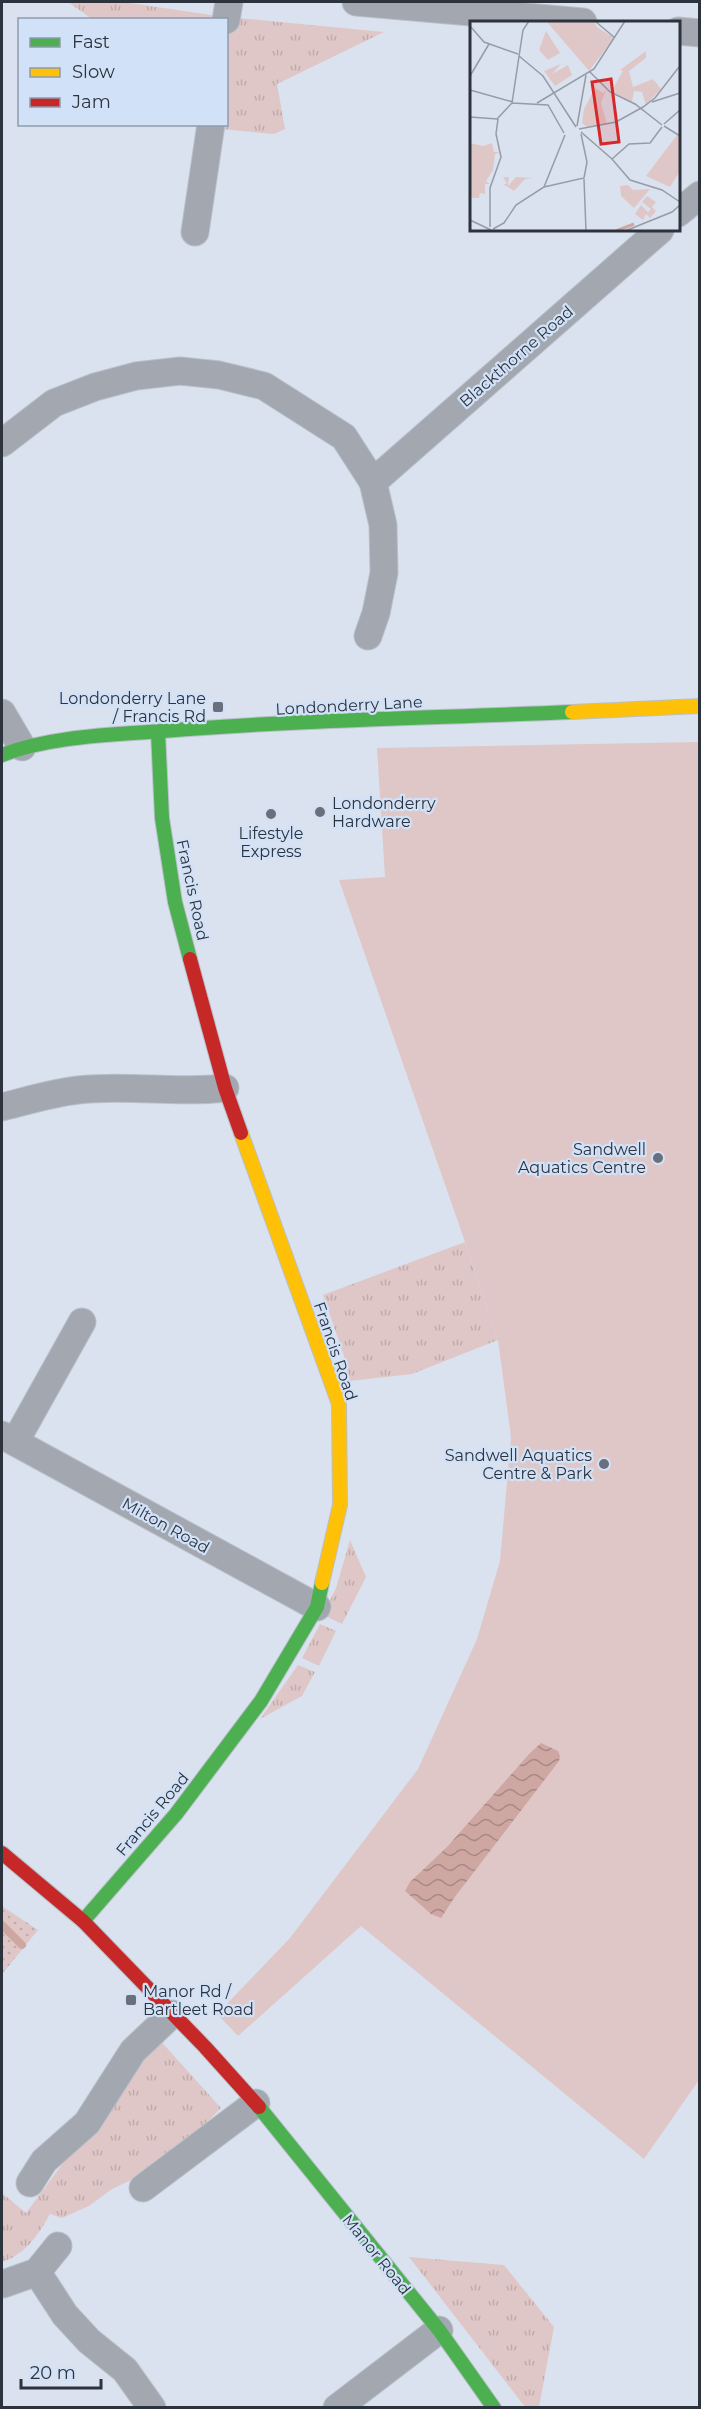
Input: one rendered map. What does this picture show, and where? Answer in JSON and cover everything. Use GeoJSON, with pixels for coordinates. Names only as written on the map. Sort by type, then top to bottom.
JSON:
{"type":"FeatureCollection","features":[{"type":"Feature","properties":{"kind":"street"},"geometry":{"type":"LineString","coordinates":[[226,18],[229,2]]}},
{"type":"Feature","properties":{"kind":"street"},"geometry":{"type":"LineString","coordinates":[[356,2],[572,21]]}},
{"type":"Feature","properties":{"kind":"street"},"geometry":{"type":"LineString","coordinates":[[680,31],[699,33]]}},
{"type":"Feature","properties":{"kind":"street"},"geometry":{"type":"LineString","coordinates":[[195,232],[211,126]]}},
{"type":"Feature","properties":{"kind":"street"},"geometry":{"type":"LineString","coordinates":[[680,211],[699,195]]}},
{"type":"Feature","properties":{"kind":"street","name":"Blackthorne Road"},"geometry":{"type":"LineString","coordinates":[[373,482],[659,231]]}},
{"type":"Feature","properties":{"kind":"street"},"geometry":{"type":"LineString","coordinates":[[2,443],[54,403],[95,387],[136,376],[180,371],[219,375],[264,386],[344,437],[373,482],[383,525],[384,573],[376,614],[368,636]]}},
{"type":"Feature","properties":{"kind":"street","name":"Londonderry Lane"},"geometry":{"type":"LineString","coordinates":[[12,751],[100,736],[199,728],[699,706]]}},
{"type":"Feature","properties":{"kind":"street"},"geometry":{"type":"LineString","coordinates":[[2,713],[12,751]]}},
{"type":"Feature","properties":{"kind":"street","name":"Francis Road"},"geometry":{"type":"LineString","coordinates":[[82,1921],[176,1814],[261,1701],[317,1607],[340,1505],[339,1404],[225,1088],[175,902],[162,818],[158,732]]}},
{"type":"Feature","properties":{"kind":"street"},"geometry":{"type":"LineString","coordinates":[[2,1107],[77,1090],[197,1091],[225,1088]]}},
{"type":"Feature","properties":{"kind":"street","name":"Milton Road"},"geometry":{"type":"LineString","coordinates":[[82,1322],[8,1439],[317,1607]]}},
{"type":"Feature","properties":{"kind":"street","name":"Manor Road"},"geometry":{"type":"LineString","coordinates":[[2,1853],[82,1921],[256,2103],[439,2330],[494,2408]]}},
{"type":"Feature","properties":{"kind":"street"},"geometry":{"type":"LineString","coordinates":[[30,2183],[44,2161],[87,2123],[134,2051],[172,2014]]}},
{"type":"Feature","properties":{"kind":"street"},"geometry":{"type":"LineString","coordinates":[[143,2188],[256,2103]]}},
{"type":"Feature","properties":{"kind":"street"},"geometry":{"type":"LineString","coordinates":[[3,2284],[37,2272],[58,2246]]}},
{"type":"Feature","properties":{"kind":"street"},"geometry":{"type":"LineString","coordinates":[[37,2272],[65,2315],[89,2341],[125,2370],[152,2408]]}},
{"type":"Feature","properties":{"kind":"street"},"geometry":{"type":"LineString","coordinates":[[337,2408],[439,2330]]}},
{"type":"Feature","properties":{"kind":"green space"},"geometry":{"type":"Polygon","coordinates":[[[68,2],[123,2],[218,16],[384,32],[277,84],[285,129],[274,134],[220,129],[221,126],[228,126],[228,18],[91,18],[68,2]]]}},
{"type":"Feature","properties":{"kind":"green space","name":"Sandwell Aquatics Centre & Park"},"geometry":{"type":"Polygon","coordinates":[[[699,742],[699,2080],[644,2159],[361,1926],[238,2036],[217,2014],[290,1938],[418,1769],[477,1639],[500,1561],[511,1437],[498,1340],[339,880],[385,877],[377,748],[699,742]]]}},
{"type":"Feature","properties":{"kind":"green space"},"geometry":{"type":"Polygon","coordinates":[[[465,1242],[498,1340],[412,1374],[350,1381],[323,1295],[465,1242]]]}},
{"type":"Feature","properties":{"kind":"green space"},"geometry":{"type":"Polygon","coordinates":[[[350,1540],[366,1577],[342,1624],[323,1615],[336,1588],[350,1540]]]}},
{"type":"Feature","properties":{"kind":"green space"},"geometry":{"type":"Polygon","coordinates":[[[320,1624],[336,1631],[319,1666],[302,1658],[320,1624]]]}},
{"type":"Feature","properties":{"kind":"green space"},"geometry":{"type":"Polygon","coordinates":[[[298,1665],[315,1672],[302,1696],[260,1719],[298,1665]]]}},
{"type":"Feature","properties":{"kind":"green space"},"geometry":{"type":"Polygon","coordinates":[[[2,1906],[38,1930],[2,1974],[2,1906]]]}},
{"type":"Feature","properties":{"kind":"green space"},"geometry":{"type":"Polygon","coordinates":[[[157,2037],[221,2108],[191,2138],[175,2146],[148,2172],[112,2189],[89,2206],[62,2218],[50,2214],[36,2236],[24,2249],[2,2262],[2,2193],[26,2213],[157,2037]]]}},
{"type":"Feature","properties":{"kind":"green space"},"geometry":{"type":"Polygon","coordinates":[[[409,2257],[504,2265],[554,2327],[539,2407],[525,2407],[409,2257]]]}},
{"type":"Feature","properties":{"kind":"water"},"geometry":{"type":"Polygon","coordinates":[[[541,1743],[558,1751],[559,1761],[441,1918],[431,1914],[405,1891],[410,1882],[447,1847],[541,1743]]]}},
{"type":"Feature","properties":{"kind":"waterway"},"geometry":{"type":"LineString","coordinates":[[2,1925],[22,1945]]}},
{"type":"Feature","properties":{"kind":"traffic: fast"},"geometry":{"type":"LineString","coordinates":[[2,755],[40,744],[81,737],[214,727],[572,712]]}},
{"type":"Feature","properties":{"kind":"traffic: fast"},"geometry":{"type":"LineString","coordinates":[[158,732],[162,818],[175,902],[190,959]]}},
{"type":"Feature","properties":{"kind":"traffic: fast"},"geometry":{"type":"LineString","coordinates":[[83,1921],[176,1814],[261,1701],[317,1607],[322,1583]]}},
{"type":"Feature","properties":{"kind":"traffic: fast"},"geometry":{"type":"LineString","coordinates":[[259,2107],[439,2330],[494,2408]]}},
{"type":"Feature","properties":{"kind":"traffic: slow"},"geometry":{"type":"LineString","coordinates":[[572,712],[700,706]]}},
{"type":"Feature","properties":{"kind":"traffic: slow"},"geometry":{"type":"LineString","coordinates":[[241,1133],[339,1404],[340,1505],[322,1583]]}},
{"type":"Feature","properties":{"kind":"traffic: jam"},"geometry":{"type":"LineString","coordinates":[[190,959],[225,1088],[241,1133]]}},
{"type":"Feature","properties":{"kind":"traffic: jam"},"geometry":{"type":"LineString","coordinates":[[2,1853],[83,1921],[205,2047],[259,2107]]}},
{"type":"Feature","properties":{"kind":"place","name":"Londonderry Lane / Francis Rd"},"geometry":{"type":"Point","coordinates":[218,707]}},
{"type":"Feature","properties":{"kind":"place","name":"Londonderry Hardware"},"geometry":{"type":"Point","coordinates":[320,812]}},
{"type":"Feature","properties":{"kind":"place","name":"Lifestyle Express"},"geometry":{"type":"Point","coordinates":[271,814]}},
{"type":"Feature","properties":{"kind":"place","name":"Sandwell Aquatics Centre"},"geometry":{"type":"Point","coordinates":[658,1158]}},
{"type":"Feature","properties":{"kind":"place","name":"Sandwell Aquatics Centre & Park"},"geometry":{"type":"Point","coordinates":[604,1464]}},
{"type":"Feature","properties":{"kind":"place","name":"Manor Rd / Bartleet Road"},"geometry":{"type":"Point","coordinates":[131,2000]}}]}
